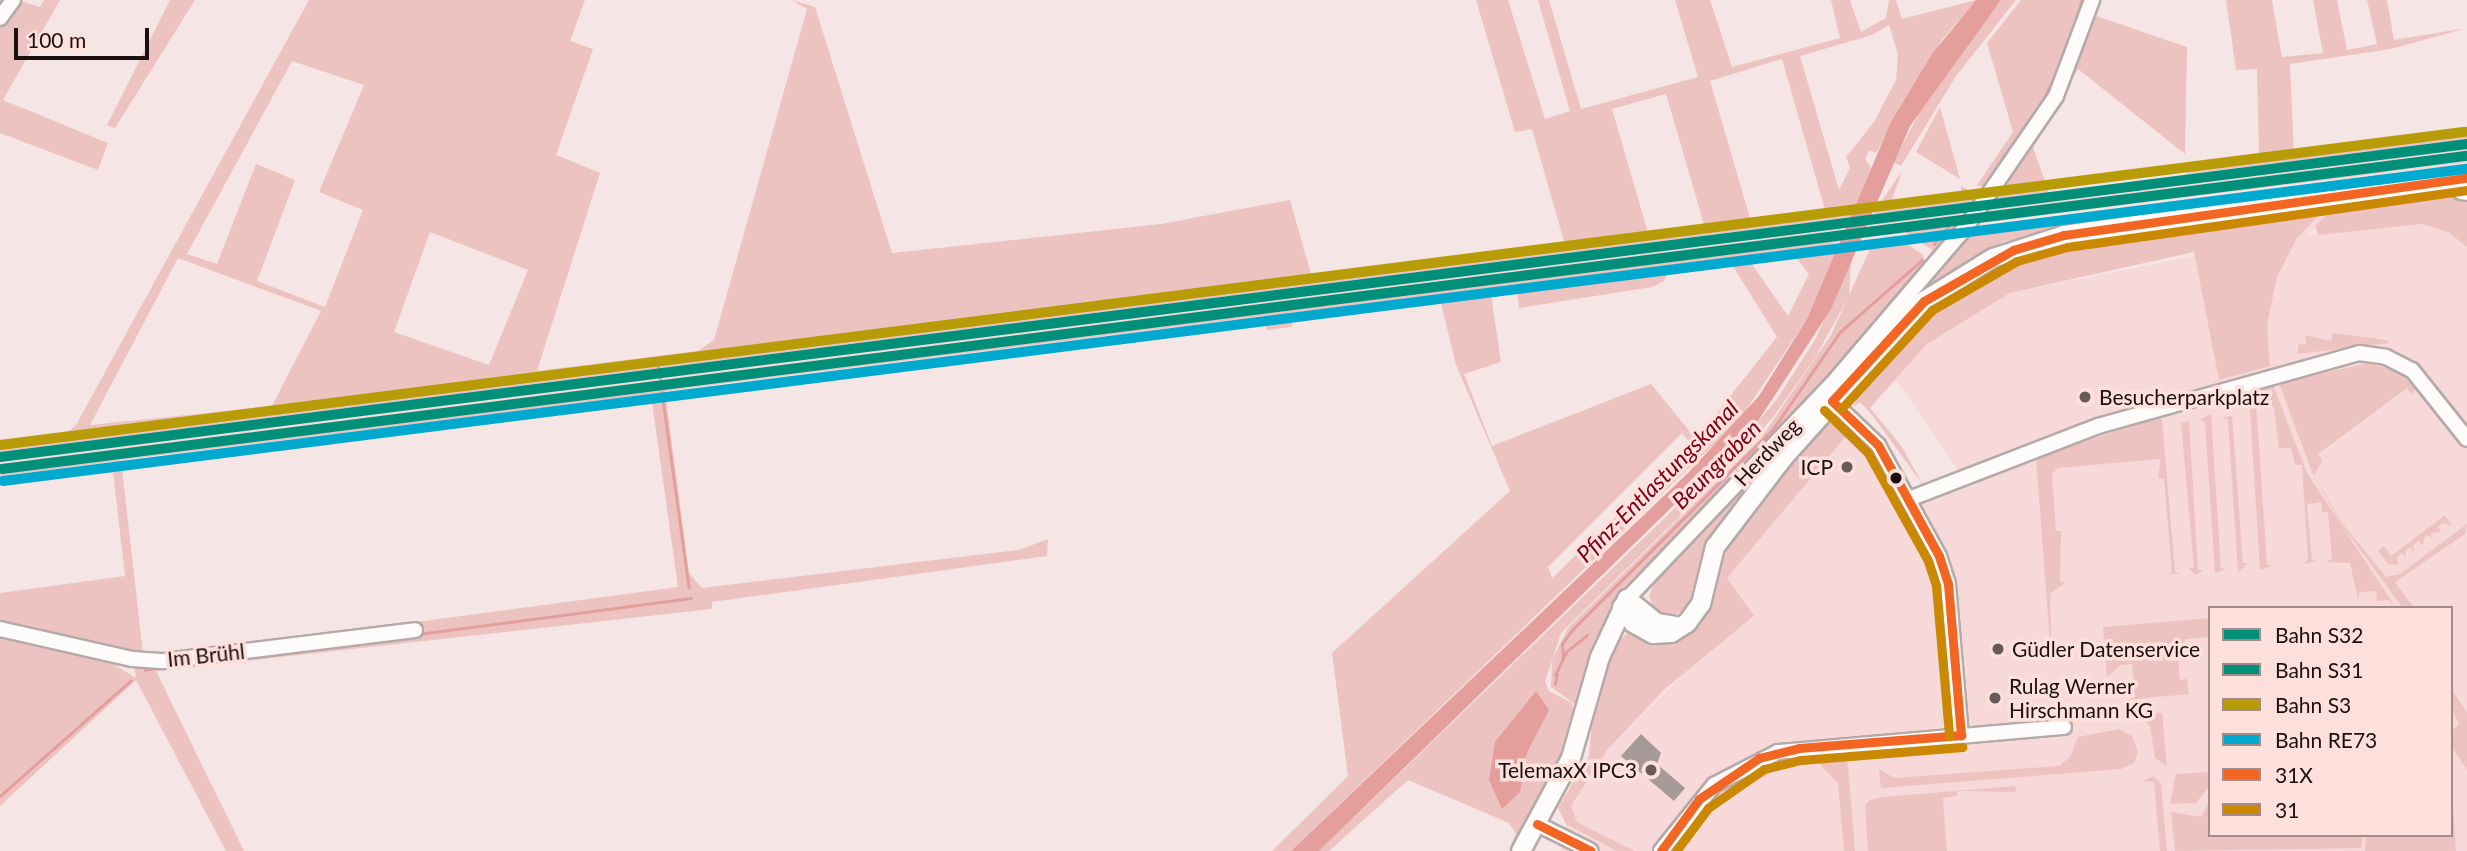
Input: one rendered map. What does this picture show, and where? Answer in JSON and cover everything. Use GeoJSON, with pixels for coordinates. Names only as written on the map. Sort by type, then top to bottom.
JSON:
{"type":"FeatureCollection","features":[{"type":"Feature","properties":{"kind":"main road"},"geometry":{"type":"LineString","coordinates":[[1606,640],[1642,629],[1662,635],[1681,626],[1701,604],[1710,556],[1725,531],[1832,401],[1924,301],[1965,273],[2013,250],[2098,230],[2392,192],[2465,186]]}},
{"type":"Feature","properties":{"kind":"main road"},"geometry":{"type":"LineString","coordinates":[[1625,603],[1657,623],[1681,626]]}},
{"type":"Feature","properties":{"kind":"main road"},"geometry":{"type":"LineString","coordinates":[[1625,603],[1642,629]]}},
{"type":"Feature","properties":{"kind":"main road","name":"Herdweg"},"geometry":{"type":"LineString","coordinates":[[1521,851],[1571,758],[1606,640],[1625,603]]}},
{"type":"Feature","properties":{"kind":"street"},"geometry":{"type":"LineString","coordinates":[[0,18],[13,0]]}},
{"type":"Feature","properties":{"kind":"street","name":"Herdweg"},"geometry":{"type":"LineString","coordinates":[[1625,603],[1830,386],[1966,227],[2056,96],[2092,0]]}},
{"type":"Feature","properties":{"kind":"street"},"geometry":{"type":"LineString","coordinates":[[1909,499],[2108,422],[2359,353],[2386,357],[2412,370],[2467,439]]}},
{"type":"Feature","properties":{"kind":"street"},"geometry":{"type":"LineString","coordinates":[[1832,401],[1878,445],[1909,499],[1948,584],[1961,735]]}},
{"type":"Feature","properties":{"kind":"street","name":"Im Brühl"},"geometry":{"type":"LineString","coordinates":[[0,629],[132,659],[164,661],[415,630]]}},
{"type":"Feature","properties":{"kind":"street"},"geometry":{"type":"LineString","coordinates":[[1661,851],[1699,799],[1759,758],[1799,748],[2064,727]]}},
{"type":"Feature","properties":{"kind":"street"},"geometry":{"type":"LineString","coordinates":[[1537,824],[1591,851]]}},
{"type":"Feature","properties":{"kind":"shaded area"},"geometry":{"type":"Polygon","coordinates":[[[18,0],[40,7],[44,0],[60,0],[3,100],[108,143],[98,170],[0,133],[0,26],[18,0]]]}},
{"type":"Feature","properties":{"kind":"shaded area"},"geometry":{"type":"Polygon","coordinates":[[[170,0],[195,0],[115,128],[107,125],[170,0]]]}},
{"type":"Feature","properties":{"kind":"shaded area"},"geometry":{"type":"Polygon","coordinates":[[[309,0],[585,0],[570,41],[593,49],[556,155],[600,173],[537,371],[698,351],[714,340],[807,9],[792,0],[815,7],[892,253],[1161,224],[1290,200],[1313,281],[1565,245],[1532,129],[1515,132],[1476,0],[1508,0],[1545,119],[1570,111],[1538,0],[1549,0],[1581,109],[1698,77],[1675,0],[1710,0],[1732,67],[1840,38],[1831,0],[1850,0],[1861,32],[1886,18],[1889,0],[1896,0],[1902,19],[1976,0],[1942,40],[1876,153],[1869,150],[1865,159],[1871,168],[1851,217],[0,452],[0,440],[69,431],[76,425],[309,0]],[[1889,25],[1872,35],[1800,56],[1839,190],[1850,168],[1846,157],[1874,122],[1896,80],[1898,54],[1889,25]],[[1782,59],[1710,81],[1752,225],[1827,217],[1782,59]],[[292,61],[187,254],[217,264],[256,164],[295,180],[257,281],[325,307],[363,210],[319,192],[364,85],[292,61]],[[1666,94],[1612,109],[1649,236],[1706,231],[1666,94]],[[430,232],[394,332],[489,365],[528,270],[430,232]],[[178,258],[90,425],[272,406],[321,311],[178,258]]]}},
{"type":"Feature","properties":{"kind":"shaded area"},"geometry":{"type":"Polygon","coordinates":[[[2001,0],[2016,0],[1956,76],[1901,166],[1893,162],[1930,93],[2001,0]]]}},
{"type":"Feature","properties":{"kind":"shaded area"},"geometry":{"type":"Polygon","coordinates":[[[2021,0],[2087,0],[2069,62],[1989,189],[1977,185],[2013,132],[1987,43],[2021,0]]]}},
{"type":"Feature","properties":{"kind":"shaded area"},"geometry":{"type":"Polygon","coordinates":[[[2226,0],[2272,0],[2282,57],[2323,53],[2313,0],[2337,0],[2347,50],[2377,44],[2367,0],[2387,0],[2394,40],[2467,28],[2391,49],[2290,64],[2294,154],[2462,131],[2467,132],[2467,140],[2187,174],[2186,168],[2259,157],[2257,69],[2236,70],[2226,0]]]}},
{"type":"Feature","properties":{"kind":"shaded area"},"geometry":{"type":"Polygon","coordinates":[[[2096,16],[2187,47],[2185,154],[2078,69],[2033,147],[2049,193],[1991,201],[2061,97],[2096,16]]]}},
{"type":"Feature","properties":{"kind":"shaded area"},"geometry":{"type":"Polygon","coordinates":[[[1940,107],[1960,179],[1916,152],[1940,107]]]}},
{"type":"Feature","properties":{"kind":"shaded area"},"geometry":{"type":"Polygon","coordinates":[[[2467,140],[2467,155],[1983,215],[1991,201],[2467,140]]]}},
{"type":"Feature","properties":{"kind":"shaded area"},"geometry":{"type":"Polygon","coordinates":[[[2467,155],[2382,173],[1977,223],[1983,215],[2467,155]]]}},
{"type":"Feature","properties":{"kind":"shaded area"},"geometry":{"type":"Polygon","coordinates":[[[2467,158],[2467,165],[2382,173],[2404,167],[2467,158]]]}},
{"type":"Feature","properties":{"kind":"shaded area"},"geometry":{"type":"Polygon","coordinates":[[[1902,171],[1889,208],[1961,200],[1961,186],[1984,198],[1980,203],[1873,214],[1902,171]]]}},
{"type":"Feature","properties":{"kind":"shaded area"},"geometry":{"type":"Polygon","coordinates":[[[2354,178],[2372,178],[2340,195],[2004,241],[1923,297],[1918,292],[1970,230],[2354,178]]]}},
{"type":"Feature","properties":{"kind":"shaded area"},"geometry":{"type":"Polygon","coordinates":[[[2438,194],[2467,196],[2467,247],[2448,232],[2422,224],[2318,235],[2315,226],[2338,205],[2438,194]]]}},
{"type":"Feature","properties":{"kind":"shaded area"},"geometry":{"type":"Polygon","coordinates":[[[1980,203],[1969,216],[1870,229],[1874,216],[1980,203]]]}},
{"type":"Feature","properties":{"kind":"shaded area"},"geometry":{"type":"Polygon","coordinates":[[[2338,205],[2307,236],[2422,224],[2448,232],[2467,247],[2467,851],[1560,851],[1571,806],[1608,749],[1692,665],[1754,617],[1726,578],[1847,435],[1871,455],[1894,496],[1958,470],[1896,380],[1927,344],[2010,293],[2299,235],[2328,206],[2338,205]]]}},
{"type":"Feature","properties":{"kind":"shaded area"},"geometry":{"type":"Polygon","coordinates":[[[2328,206],[2297,238],[2277,277],[2267,325],[2270,366],[2219,380],[2194,252],[2010,293],[1927,344],[1870,408],[1902,447],[1923,485],[1872,415],[1860,402],[1854,407],[1861,382],[1922,310],[1977,271],[2055,243],[2328,206]]]}},
{"type":"Feature","properties":{"kind":"shaded area"},"geometry":{"type":"Polygon","coordinates":[[[1969,216],[1937,253],[1903,231],[1864,237],[1873,229],[1969,216]]]}},
{"type":"Feature","properties":{"kind":"shaded area"},"geometry":{"type":"Polygon","coordinates":[[[1845,219],[1836,234],[1708,252],[0,467],[0,452],[72,442],[1845,219]]]}},
{"type":"Feature","properties":{"kind":"shaded area"},"geometry":{"type":"Polygon","coordinates":[[[1844,234],[1841,241],[1826,245],[1838,248],[1807,319],[1740,419],[1291,851],[1272,851],[1348,776],[1332,653],[1510,491],[1456,365],[1439,295],[1291,313],[1292,327],[1267,330],[1264,316],[665,391],[689,573],[702,588],[1019,550],[1048,539],[1047,556],[712,602],[712,609],[156,671],[244,851],[226,851],[136,680],[0,806],[0,634],[105,659],[136,678],[133,657],[0,627],[0,593],[125,576],[112,462],[0,476],[0,467],[1844,234]],[[1791,251],[1747,257],[1788,316],[1809,274],[1791,251]],[[1729,260],[1672,265],[1664,281],[1652,287],[1519,308],[1516,284],[1490,288],[1501,362],[1464,374],[1492,446],[1651,384],[1696,439],[1777,337],[1729,260]],[[651,395],[121,460],[143,653],[414,632],[416,622],[678,587],[651,395]],[[1682,433],[1548,567],[1552,578],[1691,444],[1682,433]]]}},
{"type":"Feature","properties":{"kind":"shaded area"},"geometry":{"type":"Polygon","coordinates":[[[1897,237],[1923,255],[1926,268],[1750,463],[1633,582],[1617,604],[1579,707],[1551,687],[1552,660],[1568,628],[1761,438],[1831,335],[1870,249],[1897,237]]]}},
{"type":"Feature","properties":{"kind":"shaded area"},"geometry":{"type":"Polygon","coordinates":[[[1851,260],[1849,296],[1815,358],[1774,416],[1720,477],[1561,633],[1545,682],[1549,691],[1572,703],[1577,720],[1516,851],[1509,851],[1516,834],[1509,823],[1408,780],[1329,851],[1319,851],[1728,457],[1777,399],[1815,340],[1851,260]]]}},
{"type":"Feature","properties":{"kind":"shaded area"},"geometry":{"type":"Polygon","coordinates":[[[2333,333],[2386,340],[2389,343],[2297,354],[2299,344],[2306,345],[2305,335],[2331,341],[2333,333]]]}},
{"type":"Feature","properties":{"kind":"shaded area"},"geometry":{"type":"Polygon","coordinates":[[[2368,363],[2398,372],[2417,388],[2411,394],[2407,388],[2318,454],[2322,461],[2314,475],[2341,522],[2386,577],[2400,574],[2467,524],[2465,534],[2395,582],[2413,606],[2402,606],[2339,521],[2312,472],[2279,383],[2368,363]]]}},
{"type":"Feature","properties":{"kind":"shaded area"},"geometry":{"type":"Polygon","coordinates":[[[2273,385],[2307,473],[2395,606],[2389,600],[2377,601],[2376,591],[2360,592],[2358,599],[2350,563],[2326,562],[2332,559],[2328,512],[2322,512],[2321,502],[2307,504],[2312,560],[2317,561],[2304,564],[2308,560],[2302,465],[2295,465],[2291,448],[2279,448],[2274,408],[2264,397],[2254,393],[2179,411],[2273,385]]]}},
{"type":"Feature","properties":{"kind":"shaded area"},"geometry":{"type":"Polygon","coordinates":[[[2256,402],[2267,564],[2272,566],[2260,570],[2250,408],[2244,407],[2256,402]]]}},
{"type":"Feature","properties":{"kind":"shaded area"},"geometry":{"type":"Polygon","coordinates":[[[2211,414],[2221,568],[2226,569],[2215,573],[2205,422],[2199,420],[2211,414]]]}},
{"type":"Feature","properties":{"kind":"shaded area"},"geometry":{"type":"Polygon","coordinates":[[[2232,416],[2243,563],[2248,563],[2238,572],[2228,420],[2222,417],[2232,416]]]}},
{"type":"Feature","properties":{"kind":"shaded area"},"geometry":{"type":"Polygon","coordinates":[[[2155,418],[2162,419],[2175,572],[2181,574],[2166,574],[2172,572],[2164,479],[2158,478],[2161,459],[2057,468],[2052,475],[2056,531],[2061,531],[2060,582],[2066,582],[2050,594],[2052,668],[2036,458],[2155,418]]]}},
{"type":"Feature","properties":{"kind":"shaded area"},"geometry":{"type":"Polygon","coordinates":[[[2189,421],[2198,570],[2203,570],[2196,575],[2188,568],[2194,567],[2181,423],[2189,421]]]}},
{"type":"Feature","properties":{"kind":"shaded area"},"geometry":{"type":"Polygon","coordinates":[[[1829,423],[1838,424],[1836,428],[1847,435],[1727,578],[1754,616],[1666,688],[1608,749],[1571,806],[1577,822],[1635,851],[1617,851],[1566,824],[1558,808],[1589,756],[1594,698],[1614,646],[1627,633],[1679,637],[1699,625],[1732,530],[1829,423]]]}},
{"type":"Feature","properties":{"kind":"shaded area"},"geometry":{"type":"Polygon","coordinates":[[[1777,451],[1781,455],[1707,549],[1689,605],[1674,616],[1656,612],[1649,597],[1654,582],[1777,451]]]}},
{"type":"Feature","properties":{"kind":"shaded area"},"geometry":{"type":"Polygon","coordinates":[[[2445,515],[2451,525],[2442,523],[2438,527],[2441,532],[2430,533],[2433,538],[2426,535],[2422,546],[2419,541],[2413,545],[2414,552],[2410,547],[2405,551],[2406,558],[2402,553],[2397,557],[2398,565],[2388,564],[2378,551],[2384,546],[2391,556],[2445,515]]]}},
{"type":"Feature","properties":{"kind":"shaded area"},"geometry":{"type":"Polygon","coordinates":[[[2208,618],[2208,637],[2185,639],[2185,646],[2177,646],[2180,680],[2187,679],[2189,694],[2125,700],[2135,697],[2132,664],[2121,665],[2107,677],[2103,627],[2208,618]]]}},
{"type":"Feature","properties":{"kind":"shaded area"},"geometry":{"type":"Polygon","coordinates":[[[2453,691],[2467,713],[2467,770],[2453,749],[2453,730],[2459,724],[2453,712],[2453,691]]]}},
{"type":"Feature","properties":{"kind":"shaded area"},"geometry":{"type":"Polygon","coordinates":[[[2162,713],[2167,766],[2155,758],[2150,726],[2136,715],[2162,713]]]}},
{"type":"Feature","properties":{"kind":"shaded area"},"geometry":{"type":"Polygon","coordinates":[[[2119,729],[2132,736],[2138,752],[2134,763],[2121,769],[1881,788],[1879,769],[1894,778],[2059,766],[2070,757],[2078,737],[2119,729]]]}},
{"type":"Feature","properties":{"kind":"shaded area"},"geometry":{"type":"Polygon","coordinates":[[[1810,754],[1818,761],[1844,758],[1848,764],[1855,851],[1844,851],[1838,783],[1810,754]]]}},
{"type":"Feature","properties":{"kind":"shaded area"},"geometry":{"type":"Polygon","coordinates":[[[1781,761],[1783,766],[1719,801],[1676,851],[1670,851],[1715,798],[1781,761]]]}},
{"type":"Feature","properties":{"kind":"shaded area"},"geometry":{"type":"Polygon","coordinates":[[[2208,772],[2208,788],[2196,803],[2170,804],[2176,774],[2208,772]]]}},
{"type":"Feature","properties":{"kind":"shaded area"},"geometry":{"type":"Polygon","coordinates":[[[2154,776],[2161,784],[2167,851],[2160,851],[2154,782],[2142,781],[2154,776]]]}},
{"type":"Feature","properties":{"kind":"shaded area"},"geometry":{"type":"Polygon","coordinates":[[[2015,786],[2016,792],[1957,791],[1957,796],[1943,798],[1947,851],[1868,851],[1865,805],[1870,800],[1883,797],[2015,786]]]}},
{"type":"Feature","properties":{"kind":"shaded area"},"geometry":{"type":"Polygon","coordinates":[[[2208,804],[2208,837],[2363,837],[2361,848],[2175,851],[2171,812],[2201,817],[2208,804]]]}},
{"type":"Feature","properties":{"kind":"shaded area"},"geometry":{"type":"Polygon","coordinates":[[[2453,805],[2456,851],[2365,851],[2366,837],[2453,837],[2453,805]]]}},
{"type":"Feature","properties":{"kind":"water"},"geometry":{"type":"Polygon","coordinates":[[[1976,0],[2001,0],[1910,126],[1831,309],[1754,427],[1319,851],[1291,851],[1688,473],[1759,396],[1807,319],[1891,122],[1932,54],[1976,0]]]}},
{"type":"Feature","properties":{"kind":"water"},"geometry":{"type":"Polygon","coordinates":[[[1536,691],[1549,710],[1527,753],[1520,792],[1502,809],[1489,780],[1495,742],[1536,691]]]}},
{"type":"Feature","properties":{"kind":"building","name":"TelemaxX IPC3"},"geometry":{"type":"Polygon","coordinates":[[[1641,734],[1661,753],[1657,764],[1685,788],[1674,801],[1621,756],[1641,734]]]}},
{"type":"Feature","properties":{"kind":"waterway","name":"Beungraben"},"geometry":{"type":"LineString","coordinates":[[2072,34],[2082,0]]}},
{"type":"Feature","properties":{"kind":"waterway","name":"Beungraben"},"geometry":{"type":"LineString","coordinates":[[2040,107],[2064,56]]}},
{"type":"Feature","properties":{"kind":"waterway","name":"Beungraben"},"geometry":{"type":"LineString","coordinates":[[1934,244],[1951,223]]}},
{"type":"Feature","properties":{"kind":"waterway","name":"Beungraben"},"geometry":{"type":"LineString","coordinates":[[1563,658],[1562,644],[1572,630],[1773,429],[1840,332],[1922,260]]}},
{"type":"Feature","properties":{"kind":"waterway"},"geometry":{"type":"LineString","coordinates":[[658,365],[662,387]]}},
{"type":"Feature","properties":{"kind":"waterway"},"geometry":{"type":"LineString","coordinates":[[662,392],[689,587]]}},
{"type":"Feature","properties":{"kind":"waterway"},"geometry":{"type":"LineString","coordinates":[[418,634],[691,598]]}},
{"type":"Feature","properties":{"kind":"waterway","name":"Beungraben"},"geometry":{"type":"LineString","coordinates":[[1555,675],[1566,652],[1587,635]]}},
{"type":"Feature","properties":{"kind":"waterway"},"geometry":{"type":"LineString","coordinates":[[145,670],[161,667]]}},
{"type":"Feature","properties":{"kind":"waterway"},"geometry":{"type":"LineString","coordinates":[[1555,684],[1557,674]]}},
{"type":"Feature","properties":{"kind":"waterway"},"geometry":{"type":"LineString","coordinates":[[0,796],[130,681]]}},
{"type":"Feature","properties":{"kind":"rail line","name":"S3"},"geometry":{"type":"LineString","coordinates":[[0,445],[2465,132]]}},
{"type":"Feature","properties":{"kind":"rail line","name":"S32"},"geometry":{"type":"LineString","coordinates":[[0,457],[2467,144]]}},
{"type":"Feature","properties":{"kind":"rail line","name":"S31"},"geometry":{"type":"LineString","coordinates":[[2,469],[2467,156]]}},
{"type":"Feature","properties":{"kind":"rail line","name":"RE73"},"geometry":{"type":"LineString","coordinates":[[3,481],[2467,169]]}},
{"type":"Feature","properties":{"kind":"transit line","name":"31X"},"geometry":{"type":"LineString","coordinates":[[1832,401],[1924,301],[2013,250],[2064,235],[2467,178]]}},
{"type":"Feature","properties":{"kind":"transit line","name":"31"},"geometry":{"type":"LineString","coordinates":[[1841,409],[1932,310],[2017,261],[2067,247],[2467,190]]}},
{"type":"Feature","properties":{"kind":"transit line","name":"31X"},"geometry":{"type":"LineString","coordinates":[[1832,401],[1878,445],[1939,556],[1948,584],[1961,735]]}},
{"type":"Feature","properties":{"kind":"transit line","name":"31"},"geometry":{"type":"LineString","coordinates":[[1824,410],[1868,453],[1928,561],[1936,586],[1949,736]]}},
{"type":"Feature","properties":{"kind":"transit line","name":"31X"},"geometry":{"type":"LineString","coordinates":[[1661,851],[1699,799],[1759,758],[1799,748],[1961,735]]}},
{"type":"Feature","properties":{"kind":"transit line","name":"31"},"geometry":{"type":"LineString","coordinates":[[1676,851],[1708,808],[1764,769],[1801,760],[1962,747]]}},
{"type":"Feature","properties":{"kind":"transit line","name":"31X"},"geometry":{"type":"LineString","coordinates":[[1537,824],[1591,851]]}},
{"type":"Feature","properties":{"kind":"place","name":"Besucherparkplatz"},"geometry":{"type":"Point","coordinates":[2085,397]}},
{"type":"Feature","properties":{"kind":"place","name":"ICP"},"geometry":{"type":"Point","coordinates":[1847,467]}},
{"type":"Feature","properties":{"kind":"place","name":"Güdler Datenservice"},"geometry":{"type":"Point","coordinates":[1998,649]}},
{"type":"Feature","properties":{"kind":"place","name":"Rulag Werner Hirschmann KG"},"geometry":{"type":"Point","coordinates":[1995,698]}},
{"type":"Feature","properties":{"kind":"place","name":"TelemaxX IPC3"},"geometry":{"type":"Point","coordinates":[1651,770]}},
{"type":"Feature","properties":{"kind":"water label","name":"Pfinz-Entlastungskanal"},"geometry":{"type":"Point","coordinates":[1657,481]}}]}
